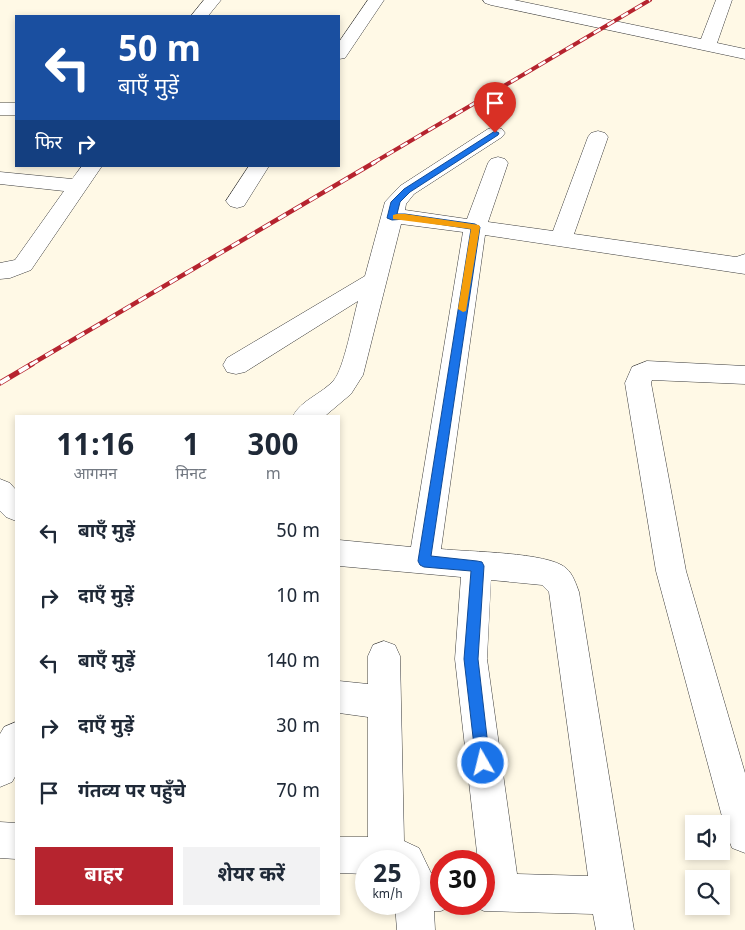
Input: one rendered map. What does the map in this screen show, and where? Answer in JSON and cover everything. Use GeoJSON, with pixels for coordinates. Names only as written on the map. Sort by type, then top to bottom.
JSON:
{"type":"FeatureCollection","features":[{"type":"Feature","properties":{"kind":"street"},"geometry":{"type":"LineString","coordinates":[[200,15],[213,0]]}},
{"type":"Feature","properties":{"kind":"street"},"geometry":{"type":"LineString","coordinates":[[340,53],[376,0]]}},
{"type":"Feature","properties":{"kind":"street"},"geometry":{"type":"LineString","coordinates":[[491,0],[745,54]]}},
{"type":"Feature","properties":{"kind":"street"},"geometry":{"type":"LineString","coordinates":[[707,46],[724,0]]}},
{"type":"Feature","properties":{"kind":"street"},"geometry":{"type":"LineString","coordinates":[[0,109],[15,109]]}},
{"type":"Feature","properties":{"kind":"street"},"geometry":{"type":"LineString","coordinates":[[307,415],[346,384],[350,375],[396,202],[407,190],[495,133]]}},
{"type":"Feature","properties":{"kind":"street"},"geometry":{"type":"LineString","coordinates":[[561,240],[598,137]]}},
{"type":"Feature","properties":{"kind":"street"},"geometry":{"type":"LineString","coordinates":[[424,561],[475,227],[498,162]]}},
{"type":"Feature","properties":{"kind":"street"},"geometry":{"type":"LineString","coordinates":[[0,271],[10,270],[23,265],[91,167]]}},
{"type":"Feature","properties":{"kind":"street"},"geometry":{"type":"LineString","coordinates":[[237,201],[258,167]]}},
{"type":"Feature","properties":{"kind":"street"},"geometry":{"type":"LineString","coordinates":[[0,178],[79,186]]}},
{"type":"Feature","properties":{"kind":"street"},"geometry":{"type":"LineString","coordinates":[[392,218],[405,216],[745,267],[745,261]]}},
{"type":"Feature","properties":{"kind":"street"},"geometry":{"type":"LineString","coordinates":[[236,365],[375,280]]}},
{"type":"Feature","properties":{"kind":"street"},"geometry":{"type":"LineString","coordinates":[[745,375],[647,370],[640,374],[638,383],[671,571],[745,835]]}},
{"type":"Feature","properties":{"kind":"street"},"geometry":{"type":"LineString","coordinates":[[0,492],[15,508]]}},
{"type":"Feature","properties":{"kind":"street"},"geometry":{"type":"LineString","coordinates":[[0,519],[15,510]]}},
{"type":"Feature","properties":{"kind":"street"},"geometry":{"type":"LineString","coordinates":[[340,554],[546,572],[554,575],[560,581],[564,592],[613,913],[495,893]]}},
{"type":"Feature","properties":{"kind":"street"},"geometry":{"type":"LineString","coordinates":[[477,566],[471,659],[488,850]]}},
{"type":"Feature","properties":{"kind":"street"},"geometry":{"type":"LineString","coordinates":[[384,656],[385,703],[407,850]]}},
{"type":"Feature","properties":{"kind":"street"},"geometry":{"type":"LineString","coordinates":[[340,697],[385,703]]}},
{"type":"Feature","properties":{"kind":"street"},"geometry":{"type":"LineString","coordinates":[[0,770],[15,741]]}},
{"type":"Feature","properties":{"kind":"street"},"geometry":{"type":"LineString","coordinates":[[0,840],[15,841]]}},
{"type":"Feature","properties":{"kind":"street"},"geometry":{"type":"LineString","coordinates":[[340,855],[355,859]]}},
{"type":"Feature","properties":{"kind":"street"},"geometry":{"type":"LineString","coordinates":[[415,915],[416,930]]}},
{"type":"Feature","properties":{"kind":"railway"},"geometry":{"type":"LineString","coordinates":[[373,163],[650,0]]}},
{"type":"Feature","properties":{"kind":"railway"},"geometry":{"type":"LineString","coordinates":[[30,365],[375,162]]}},
{"type":"Feature","properties":{"kind":"railway"},"geometry":{"type":"LineString","coordinates":[[0,383],[32,364]]}},
{"type":"Feature","properties":{"kind":"slow traffic"},"geometry":{"type":"LineString","coordinates":[[397,217],[405,216],[475,227],[463,309]]}},
{"type":"Feature","properties":{"kind":"route"},"geometry":{"type":"LineString","coordinates":[[483,763],[471,659],[477,566],[424,561],[475,227],[405,216],[392,218],[396,202],[407,190],[495,133]]}}]}
